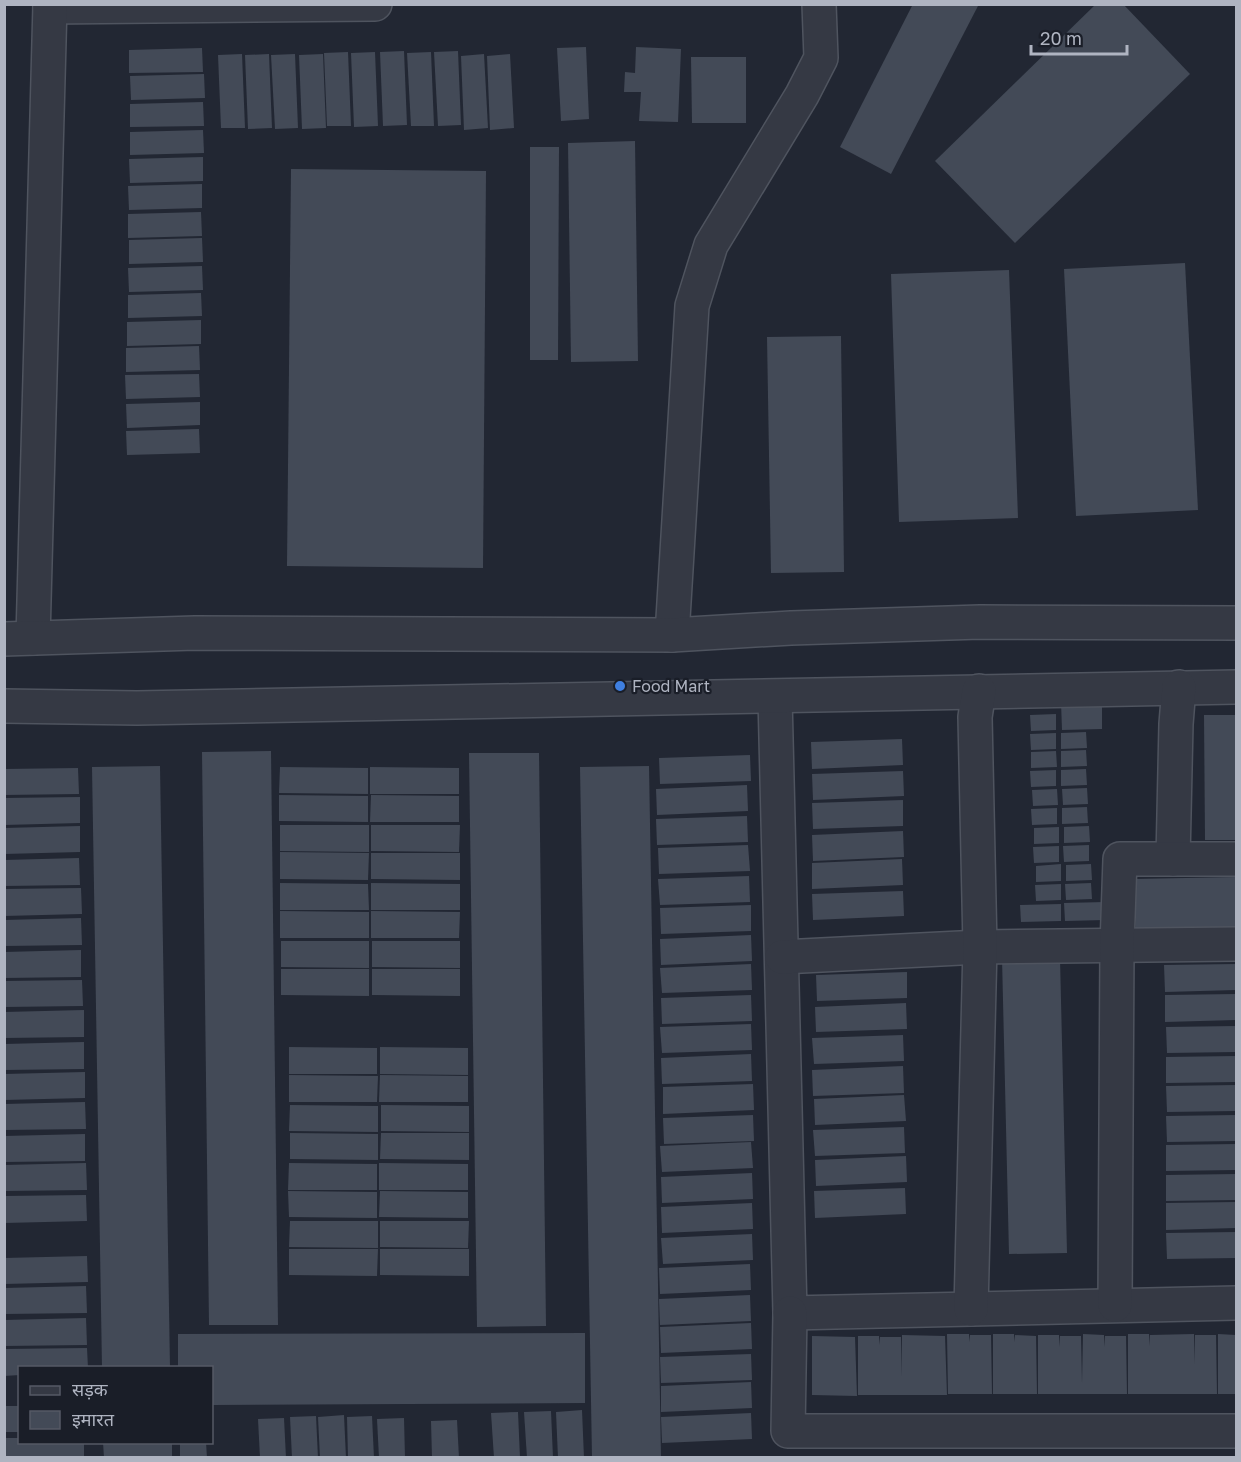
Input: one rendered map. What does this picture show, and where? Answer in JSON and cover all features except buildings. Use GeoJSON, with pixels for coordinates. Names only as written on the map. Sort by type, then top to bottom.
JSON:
{"type":"FeatureCollection","features":[{"type":"Feature","properties":{"kind":"street"},"geometry":{"type":"LineString","coordinates":[[375,4],[50,6],[19,638],[195,633],[672,635],[791,628],[980,622],[1236,623]]}},
{"type":"Feature","properties":{"kind":"street"},"geometry":{"type":"LineString","coordinates":[[672,635],[692,306],[711,245],[802,95],[821,58],[819,4]]}},
{"type":"Feature","properties":{"kind":"street"},"geometry":{"type":"LineString","coordinates":[[1173,859],[1179,687]]}},
{"type":"Feature","properties":{"kind":"street"},"geometry":{"type":"LineString","coordinates":[[4,706],[137,708],[1236,687]]}},
{"type":"Feature","properties":{"kind":"street"},"geometry":{"type":"LineString","coordinates":[[971,1309],[980,946],[975,717],[979,691]]}},
{"type":"Feature","properties":{"kind":"street"},"geometry":{"type":"LineString","coordinates":[[775,697],[790,1313],[788,1431],[1236,1431]]}},
{"type":"Feature","properties":{"kind":"street"},"geometry":{"type":"LineString","coordinates":[[1114,1305],[1117,946],[1120,859],[1236,859]]}},
{"type":"Feature","properties":{"kind":"street"},"geometry":{"type":"LineString","coordinates":[[782,957],[980,946],[1236,944]]}},
{"type":"Feature","properties":{"kind":"street"},"geometry":{"type":"LineString","coordinates":[[790,1313],[1236,1303]]}},
{"type":"Feature","properties":{"kind":"place","name":"Food Mart"},"geometry":{"type":"Point","coordinates":[620,686]}}]}
